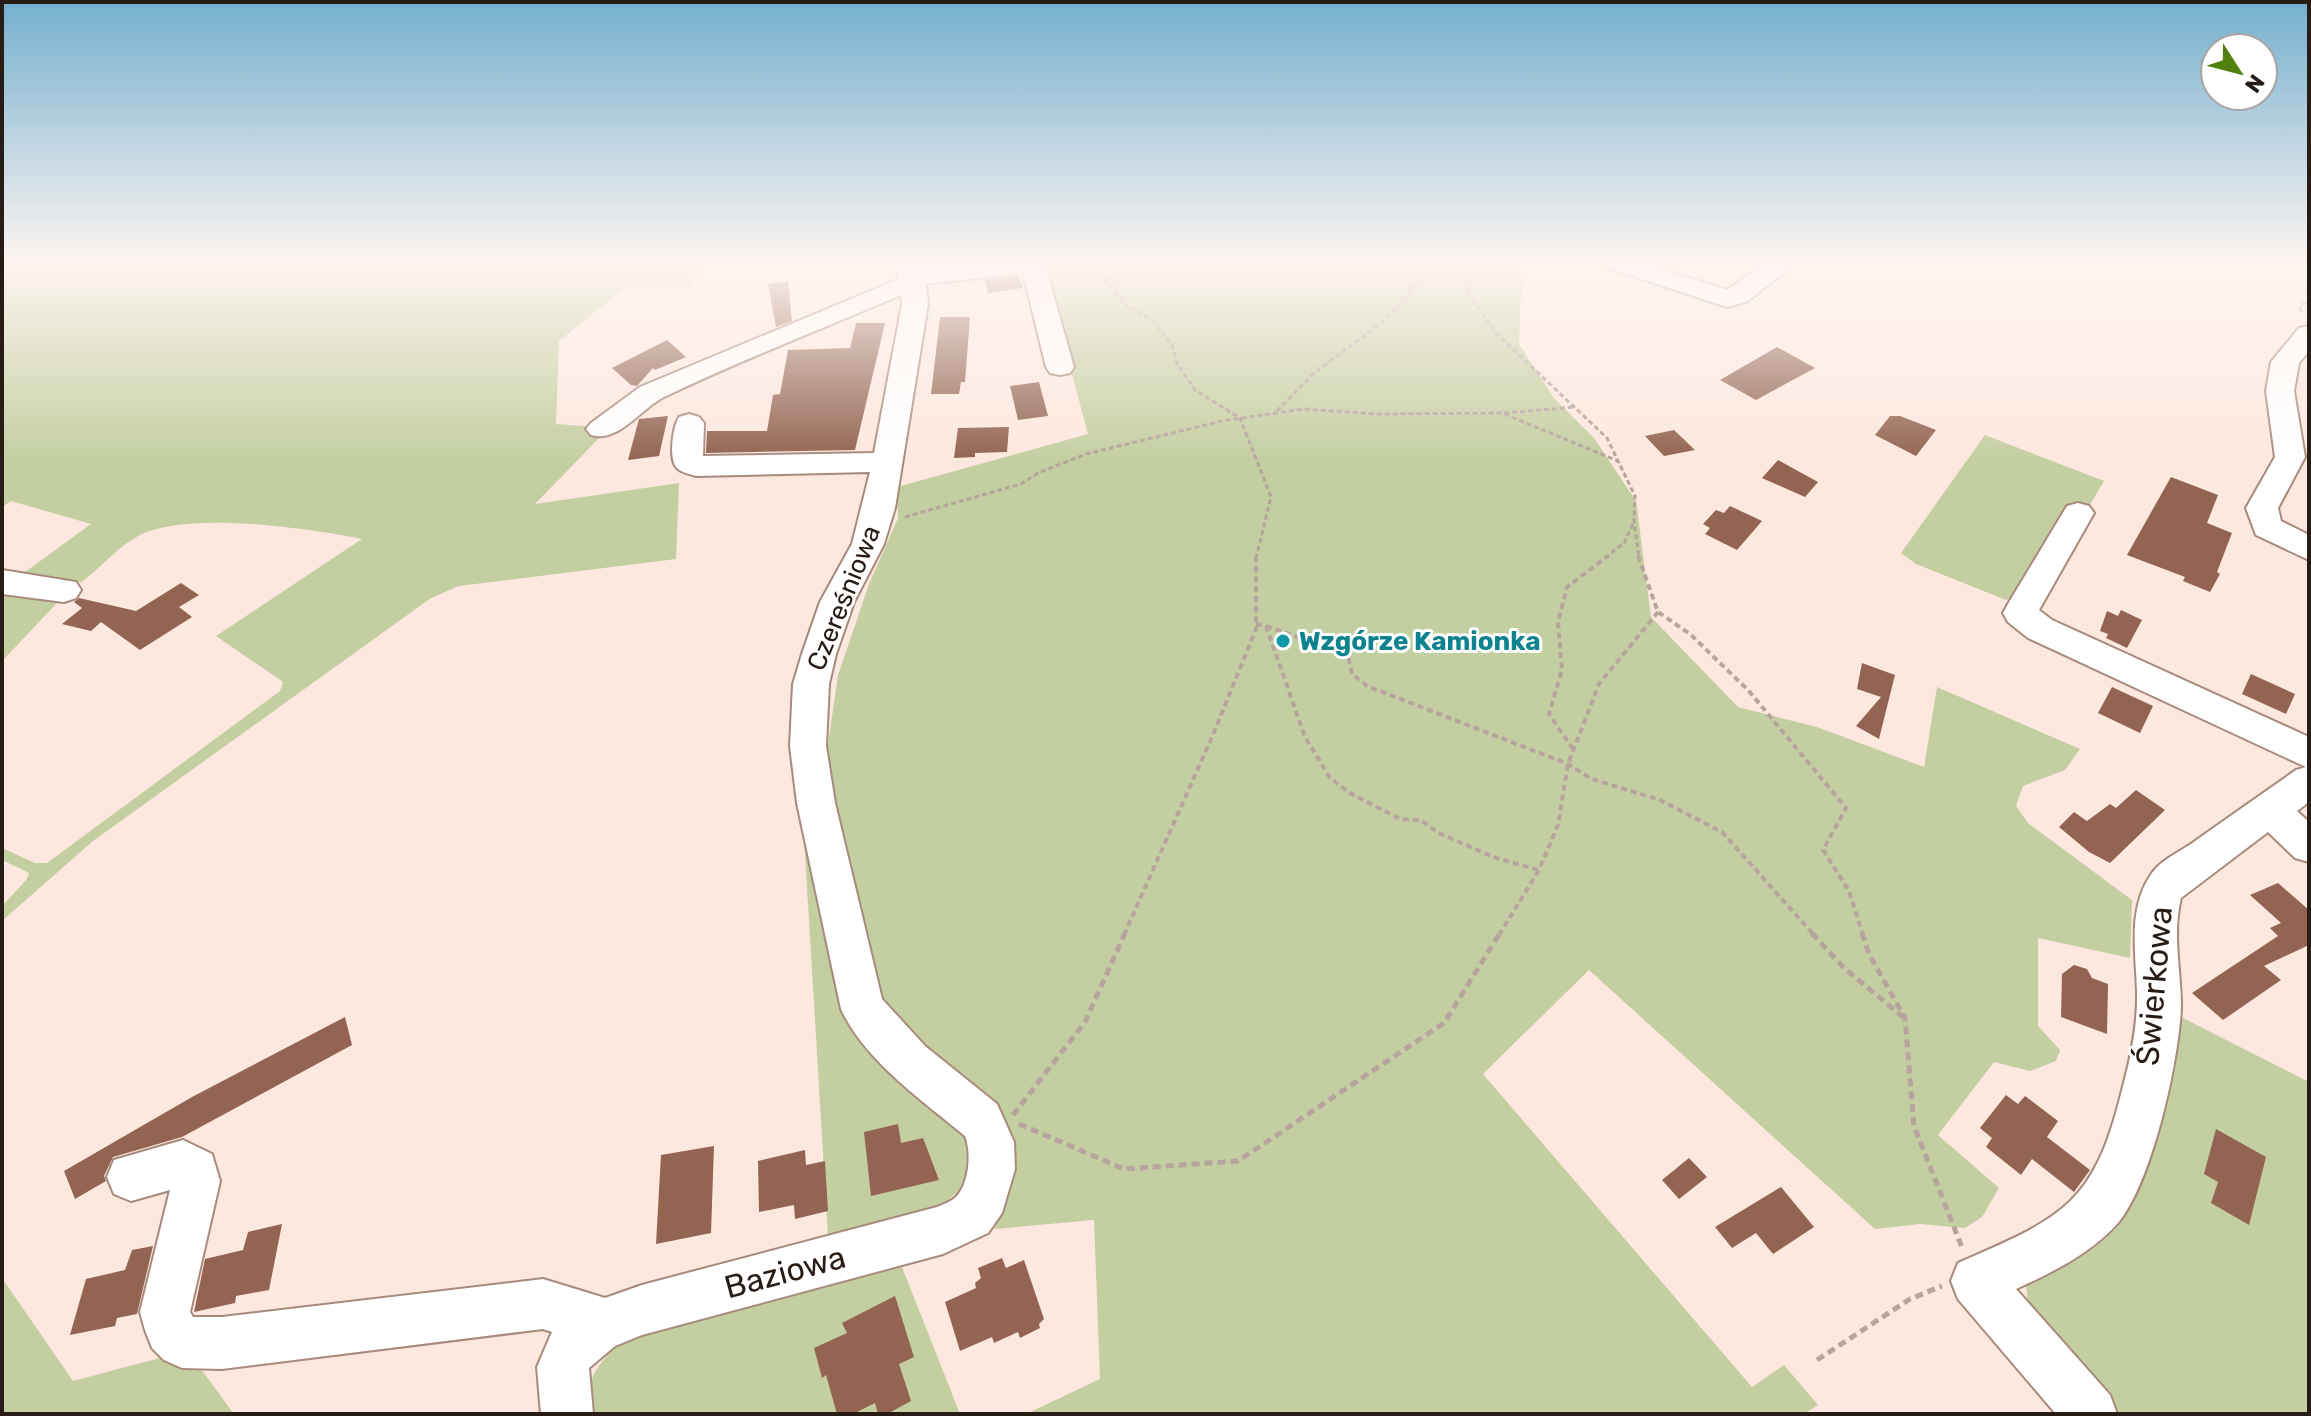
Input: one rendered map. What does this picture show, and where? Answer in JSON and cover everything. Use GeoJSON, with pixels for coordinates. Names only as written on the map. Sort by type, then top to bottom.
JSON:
{"type":"FeatureCollection","features":[{"type":"Feature","properties":{"kind":"street"},"geometry":{"type":"LineString","coordinates":[[601,429],[650,393],[801,328]]}},
{"type":"Feature","properties":{"kind":"street","name":"Czereśniowa"},"geometry":{"type":"LineString","coordinates":[[911,328],[876,521],[868,544],[837,602],[811,684],[808,714],[810,774],[863,1009],[909,1061],[995,1120]]}},
{"type":"Feature","properties":{"kind":"street"},"geometry":{"type":"LineString","coordinates":[[1050,328],[1060,367]]}},
{"type":"Feature","properties":{"kind":"street"},"geometry":{"type":"LineString","coordinates":[[2302,328],[2285,362],[2280,391],[2300,461],[2262,508],[2267,527],[2309,549]]}},
{"type":"Feature","properties":{"kind":"street"},"geometry":{"type":"LineString","coordinates":[[689,423],[688,462],[696,466],[887,462]]}},
{"type":"Feature","properties":{"kind":"street"},"geometry":{"type":"LineString","coordinates":[[2078,513],[2020,613],[2024,618],[2040,629],[2309,753]]}},
{"type":"Feature","properties":{"kind":"street"},"geometry":{"type":"LineString","coordinates":[[2,582],[64,590]]}},
{"type":"Feature","properties":{"kind":"street","name":"Świerkowa"},"geometry":{"type":"LineString","coordinates":[[1976,1281],[2067,1236],[2107,1198],[2124,1162],[2150,1064],[2159,1009],[2154,915],[2158,898],[2167,883],[2309,781]]}},
{"type":"Feature","properties":{"kind":"street"},"geometry":{"type":"LineString","coordinates":[[2269,809],[2309,846]]}},
{"type":"Feature","properties":{"kind":"street","name":"Baziowa"},"geometry":{"type":"LineString","coordinates":[[567,1414],[563,1364],[579,1339],[604,1323],[642,1310],[943,1230],[971,1216],[985,1196],[991,1169],[995,1120]]}},
{"type":"Feature","properties":{"kind":"street"},"geometry":{"type":"LineString","coordinates":[[131,1177],[183,1163],[195,1171],[196,1181],[165,1312],[170,1330],[182,1342],[222,1343],[543,1304],[604,1323]]}},
{"type":"Feature","properties":{"kind":"street"},"geometry":{"type":"LineString","coordinates":[[1976,1281],[2091,1414]]}},
{"type":"Feature","properties":{"kind":"path"},"geometry":{"type":"LineString","coordinates":[[1158,328],[1172,345],[1177,363],[1195,390],[1240,418],[1271,497],[1256,554],[1256,624],[1212,737],[1085,1022],[995,1120],[1124,1169],[1238,1161],[1444,1023],[1539,870],[1558,825],[1568,764],[1599,684],[1658,612]]}},
{"type":"Feature","properties":{"kind":"path"},"geometry":{"type":"LineString","coordinates":[[1275,412],[1321,368],[1376,328]]}},
{"type":"Feature","properties":{"kind":"path"},"geometry":{"type":"LineString","coordinates":[[1493,328],[1607,438],[1635,496],[1634,521],[1639,560],[1658,612],[1690,634],[1748,690],[1846,808],[1823,850],[1849,891],[1869,954],[1905,1018],[1914,1126],[1976,1281],[1950,1282],[1910,1299],[1817,1360]]}},
{"type":"Feature","properties":{"kind":"path"},"geometry":{"type":"LineString","coordinates":[[876,521],[910,517],[1021,484],[1038,473],[1086,454],[1275,412],[1303,409],[1377,414],[1502,413],[1575,407]]}},
{"type":"Feature","properties":{"kind":"path"},"geometry":{"type":"LineString","coordinates":[[1502,413],[1620,462]]}},
{"type":"Feature","properties":{"kind":"path"},"geometry":{"type":"LineString","coordinates":[[1573,749],[1549,714],[1562,670],[1558,622],[1567,587],[1624,543],[1634,521]]}},
{"type":"Feature","properties":{"kind":"path"},"geometry":{"type":"LineString","coordinates":[[1256,624],[1348,655],[1352,674],[1367,686],[1568,764],[1592,779],[1660,800],[1722,832],[1844,968],[1905,1018]]}},
{"type":"Feature","properties":{"kind":"path"},"geometry":{"type":"LineString","coordinates":[[1266,626],[1305,737],[1330,778],[1350,793],[1400,819],[1420,820],[1439,833],[1493,857],[1539,870]]}},
{"type":"Feature","properties":{"kind":"green space"},"geometry":{"type":"Polygon","coordinates":[[[2,328],[575,328],[559,341],[556,424],[596,427],[603,434],[535,504],[679,483],[676,559],[459,586],[431,598],[93,841],[2,921],[2,906],[29,873],[2,860],[2,848],[35,863],[47,863],[280,691],[283,682],[216,636],[362,539],[249,524],[188,524],[140,535],[82,582],[14,580],[91,524],[11,501],[2,507],[2,328]]]}},
{"type":"Feature","properties":{"kind":"green space"},"geometry":{"type":"Polygon","coordinates":[[[1060,328],[1520,328],[1519,344],[1554,398],[1594,438],[1636,501],[1651,617],[1738,707],[1817,727],[1924,767],[1937,687],[2080,749],[2065,770],[2023,786],[2016,806],[2028,823],[2132,900],[2130,958],[2038,938],[2038,1026],[2060,1050],[2056,1061],[2030,1071],[1994,1062],[1938,1135],[1999,1188],[1982,1217],[1965,1228],[1920,1224],[1875,1229],[1589,970],[1483,1074],[1752,1387],[1784,1365],[1818,1405],[1804,1414],[1026,1414],[1100,1379],[1094,1220],[995,1229],[1004,1173],[967,1093],[880,1000],[837,828],[827,751],[838,675],[869,584],[898,518],[897,487],[1088,434],[1060,328]]]}},
{"type":"Feature","properties":{"kind":"green space"},"geometry":{"type":"Polygon","coordinates":[[[1985,435],[2104,481],[2088,508],[2073,502],[2015,597],[2006,600],[1916,564],[1901,553],[1985,435]]]}},
{"type":"Feature","properties":{"kind":"green space"},"geometry":{"type":"Polygon","coordinates":[[[2,590],[59,601],[2,661],[2,590]]]}},
{"type":"Feature","properties":{"kind":"green space"},"geometry":{"type":"Polygon","coordinates":[[[801,787],[839,1000],[857,1039],[965,1131],[970,1159],[961,1189],[934,1212],[828,1237],[801,787]]]}},
{"type":"Feature","properties":{"kind":"green space"},"geometry":{"type":"Polygon","coordinates":[[[2173,1013],[2309,1082],[2309,1414],[2109,1414],[2030,1327],[2026,1284],[2083,1254],[2125,1205],[2173,1013]]]}},
{"type":"Feature","properties":{"kind":"green space"},"geometry":{"type":"Polygon","coordinates":[[[902,1267],[960,1414],[589,1414],[589,1389],[596,1370],[628,1336],[902,1267]]]}},
{"type":"Feature","properties":{"kind":"green space"},"geometry":{"type":"Polygon","coordinates":[[[2,1278],[73,1381],[171,1355],[195,1361],[234,1414],[2,1414],[2,1278]]]}},
{"type":"Feature","properties":{"kind":"building"},"geometry":{"type":"Polygon","coordinates":[[[855,328],[884,328],[855,450],[706,453],[707,431],[767,431],[773,395],[780,394],[788,350],[850,348],[855,328]]]}},
{"type":"Feature","properties":{"kind":"building"},"geometry":{"type":"Polygon","coordinates":[[[939,328],[969,328],[965,382],[961,382],[959,394],[931,394],[939,328]]]}},
{"type":"Feature","properties":{"kind":"building"},"geometry":{"type":"Polygon","coordinates":[[[667,340],[686,357],[655,370],[653,368],[637,386],[631,385],[612,368],[667,340]]]}},
{"type":"Feature","properties":{"kind":"building"},"geometry":{"type":"Polygon","coordinates":[[[1777,347],[1815,368],[1756,400],[1720,380],[1777,347]]]}},
{"type":"Feature","properties":{"kind":"building"},"geometry":{"type":"Polygon","coordinates":[[[1039,382],[1048,416],[1018,420],[1010,386],[1039,382]]]}},
{"type":"Feature","properties":{"kind":"building"},"geometry":{"type":"Polygon","coordinates":[[[668,416],[659,456],[628,460],[639,419],[668,416]]]}},
{"type":"Feature","properties":{"kind":"building"},"geometry":{"type":"Polygon","coordinates":[[[1890,416],[1900,416],[1936,430],[1916,456],[1875,435],[1890,416]]]}},
{"type":"Feature","properties":{"kind":"building"},"geometry":{"type":"Polygon","coordinates":[[[1009,427],[1007,452],[975,453],[975,457],[954,458],[958,428],[1009,427]]]}},
{"type":"Feature","properties":{"kind":"building"},"geometry":{"type":"Polygon","coordinates":[[[1674,430],[1695,450],[1664,456],[1645,436],[1674,430]]]}},
{"type":"Feature","properties":{"kind":"building"},"geometry":{"type":"Polygon","coordinates":[[[1778,460],[1818,482],[1805,497],[1762,478],[1778,460]]]}},
{"type":"Feature","properties":{"kind":"building"},"geometry":{"type":"Polygon","coordinates":[[[2171,477],[2218,495],[2207,523],[2232,533],[2217,572],[2220,574],[2210,592],[2183,581],[2185,577],[2127,555],[2171,477]]]}},
{"type":"Feature","properties":{"kind":"building"},"geometry":{"type":"Polygon","coordinates":[[[1730,506],[1762,521],[1737,550],[1705,534],[1710,528],[1703,524],[1716,510],[1724,513],[1730,506]]]}},
{"type":"Feature","properties":{"kind":"building"},"geometry":{"type":"Polygon","coordinates":[[[181,583],[199,595],[179,607],[192,617],[140,650],[101,622],[91,631],[62,624],[82,608],[74,602],[79,598],[136,611],[181,583]]]}},
{"type":"Feature","properties":{"kind":"building"},"geometry":{"type":"Polygon","coordinates":[[[2121,610],[2142,620],[2127,648],[2106,638],[2108,634],[2100,631],[2107,611],[2118,616],[2121,610]]]}},
{"type":"Feature","properties":{"kind":"building"},"geometry":{"type":"Polygon","coordinates":[[[1862,663],[1895,675],[1879,739],[1856,726],[1881,697],[1857,689],[1862,663]]]}},
{"type":"Feature","properties":{"kind":"building"},"geometry":{"type":"Polygon","coordinates":[[[2251,674],[2295,694],[2286,714],[2242,694],[2251,674]]]}},
{"type":"Feature","properties":{"kind":"building"},"geometry":{"type":"Polygon","coordinates":[[[2112,687],[2153,706],[2140,733],[2098,713],[2112,687]]]}},
{"type":"Feature","properties":{"kind":"building"},"geometry":{"type":"Polygon","coordinates":[[[2136,790],[2165,810],[2110,863],[2089,852],[2059,827],[2074,812],[2087,821],[2110,804],[2116,808],[2136,790]]]}},
{"type":"Feature","properties":{"kind":"building"},"geometry":{"type":"Polygon","coordinates":[[[2278,883],[2309,910],[2309,945],[2264,966],[2281,980],[2223,1020],[2192,993],[2278,936],[2270,928],[2281,923],[2250,895],[2278,883]]]}},
{"type":"Feature","properties":{"kind":"building"},"geometry":{"type":"Polygon","coordinates":[[[2074,965],[2087,969],[2092,978],[2108,984],[2107,1034],[2061,1017],[2062,974],[2074,965]]]}},
{"type":"Feature","properties":{"kind":"building"},"geometry":{"type":"Polygon","coordinates":[[[345,1017],[352,1045],[182,1137],[113,1157],[104,1176],[106,1181],[75,1199],[64,1171],[192,1097],[345,1017]]]}},
{"type":"Feature","properties":{"kind":"building"},"geometry":{"type":"Polygon","coordinates":[[[2006,1095],[2018,1104],[2025,1096],[2058,1121],[2047,1137],[2090,1170],[2074,1192],[2032,1159],[2021,1175],[1986,1147],[1992,1138],[1980,1128],[2006,1095]]]}},
{"type":"Feature","properties":{"kind":"building"},"geometry":{"type":"Polygon","coordinates":[[[898,1124],[901,1143],[923,1138],[939,1180],[871,1196],[864,1132],[898,1124]]]}},
{"type":"Feature","properties":{"kind":"building"},"geometry":{"type":"Polygon","coordinates":[[[2216,1129],[2266,1157],[2249,1225],[2211,1203],[2218,1182],[2204,1174],[2216,1129]]]}},
{"type":"Feature","properties":{"kind":"building"},"geometry":{"type":"Polygon","coordinates":[[[714,1146],[711,1233],[656,1244],[661,1155],[714,1146]]]}},
{"type":"Feature","properties":{"kind":"building"},"geometry":{"type":"Polygon","coordinates":[[[805,1150],[806,1165],[825,1161],[828,1211],[795,1219],[794,1205],[759,1212],[758,1161],[805,1150]]]}},
{"type":"Feature","properties":{"kind":"building"},"geometry":{"type":"Polygon","coordinates":[[[1689,1158],[1707,1177],[1679,1199],[1662,1180],[1689,1158]]]}},
{"type":"Feature","properties":{"kind":"building"},"geometry":{"type":"Polygon","coordinates":[[[1781,1187],[1814,1227],[1773,1254],[1756,1233],[1732,1248],[1715,1227],[1781,1187]]]}},
{"type":"Feature","properties":{"kind":"building"},"geometry":{"type":"Polygon","coordinates":[[[282,1224],[269,1290],[236,1296],[235,1303],[194,1312],[205,1259],[243,1250],[248,1232],[282,1224]]]}},
{"type":"Feature","properties":{"kind":"building"},"geometry":{"type":"Polygon","coordinates":[[[153,1246],[137,1314],[117,1318],[115,1326],[70,1335],[86,1279],[125,1270],[132,1250],[153,1246]]]}},
{"type":"Feature","properties":{"kind":"building"},"geometry":{"type":"Polygon","coordinates":[[[1002,1258],[1006,1268],[1024,1260],[1044,1319],[1039,1324],[1040,1328],[1020,1338],[1018,1332],[994,1343],[992,1337],[960,1351],[945,1302],[976,1288],[975,1283],[981,1278],[978,1268],[1002,1258]]]}},
{"type":"Feature","properties":{"kind":"building"},"geometry":{"type":"Polygon","coordinates":[[[895,1296],[914,1357],[899,1364],[911,1401],[887,1414],[878,1414],[875,1403],[853,1414],[837,1414],[826,1375],[822,1378],[814,1348],[847,1333],[842,1323],[895,1296]]]}},
{"type":"Feature","properties":{"kind":"place","name":"Wzgórze Kamionka"},"geometry":{"type":"Point","coordinates":[1283,641]}}]}
